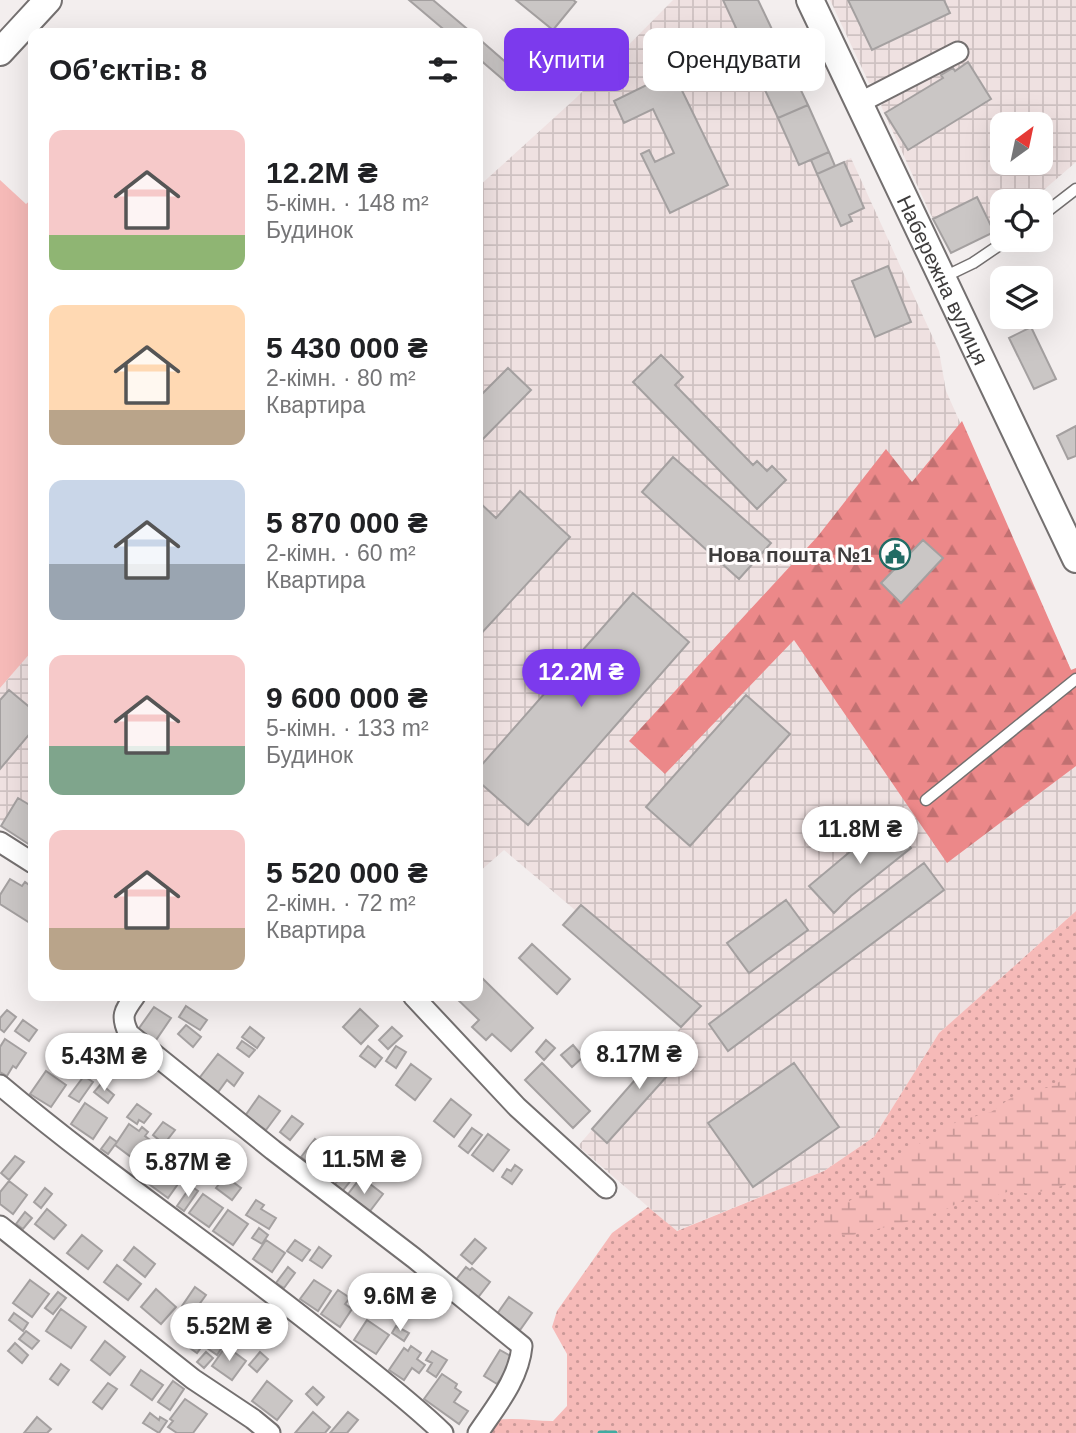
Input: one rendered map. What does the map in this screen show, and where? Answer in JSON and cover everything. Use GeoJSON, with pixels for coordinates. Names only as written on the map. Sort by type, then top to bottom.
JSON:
{"type":"FeatureCollection","features":[{"type":"Feature","properties":{"kind":"main road"},"geometry":{"type":"LineString","coordinates":[[0,52],[48,0]]}},
{"type":"Feature","properties":{"kind":"main road","name":"Набережна вулиця"},"geometry":{"type":"LineString","coordinates":[[810,0],[1076,559]]}},
{"type":"Feature","properties":{"kind":"street"},"geometry":{"type":"LineString","coordinates":[[859,103],[958,52]]}},
{"type":"Feature","properties":{"kind":"street"},"geometry":{"type":"LineString","coordinates":[[0,842],[28,860]]}},
{"type":"Feature","properties":{"kind":"street"},"geometry":{"type":"LineString","coordinates":[[132,1001],[123,1016],[123,1023],[129,1034],[522,1346],[514,1377],[478,1433]]}},
{"type":"Feature","properties":{"kind":"street"},"geometry":{"type":"LineString","coordinates":[[417,1001],[516,1107],[606,1188]]}},
{"type":"Feature","properties":{"kind":"street"},"geometry":{"type":"LineString","coordinates":[[0,1085],[61,1136],[266,1287],[443,1433]]}},
{"type":"Feature","properties":{"kind":"street"},"geometry":{"type":"LineString","coordinates":[[0,1226],[193,1379],[270,1433]]}},
{"type":"Feature","properties":{"kind":"lane"},"geometry":{"type":"LineString","coordinates":[[1053,207],[1076,189]]}},
{"type":"Feature","properties":{"kind":"lane"},"geometry":{"type":"LineString","coordinates":[[942,278],[990,252]]}},
{"type":"Feature","properties":{"kind":"lane"},"geometry":{"type":"LineString","coordinates":[[926,800],[1076,679]]}},
{"type":"Feature","properties":{"kind":"shaded area"},"geometry":{"type":"Polygon","coordinates":[[[673,0],[758,0],[771,28],[645,28],[673,0]]]}},
{"type":"Feature","properties":{"kind":"shaded area"},"geometry":{"type":"Polygon","coordinates":[[[830,0],[1076,0],[1076,162],[1045,189],[990,189],[990,233],[951,253],[881,106],[887,98],[878,84],[869,83],[830,0]]]}},
{"type":"Feature","properties":{"kind":"shaded area"},"geometry":{"type":"Polygon","coordinates":[[[643,30],[643,91],[800,91],[835,166],[851,158],[939,351],[946,391],[1071,670],[1076,668],[1076,911],[939,1033],[874,1137],[824,1171],[676,1231],[578,1146],[681,1027],[563,925],[575,910],[504,850],[483,869],[483,182],[583,91],[629,91],[629,44],[643,30]]]}},
{"type":"Feature","properties":{"kind":"shaded area"},"geometry":{"type":"Polygon","coordinates":[[[28,656],[28,844],[1,826],[0,688],[28,656]]]}},
{"type":"Feature","properties":{"kind":"green space"},"geometry":{"type":"Polygon","coordinates":[[[0,180],[26,204],[28,202],[28,656],[0,688],[0,180]]]}},
{"type":"Feature","properties":{"kind":"green space"},"geometry":{"type":"Polygon","coordinates":[[[962,421],[1071,670],[1076,668],[1076,766],[947,863],[794,640],[665,774],[629,741],[818,536],[886,449],[912,482],[962,421]]]}},
{"type":"Feature","properties":{"kind":"green space"},"geometry":{"type":"Polygon","coordinates":[[[1076,911],[1076,1433],[488,1433],[496,1420],[553,1421],[567,1406],[567,1354],[552,1327],[557,1311],[612,1233],[648,1207],[677,1231],[824,1171],[874,1137],[939,1033],[1076,911]]]}},
{"type":"Feature","properties":{"kind":"green space"},"geometry":{"type":"Polygon","coordinates":[[[1076,1067],[1076,1182],[1032,1194],[1010,1191],[980,1201],[965,1199],[945,1210],[914,1220],[849,1236],[816,1231],[815,1223],[865,1191],[912,1148],[958,1121],[991,1112],[1015,1095],[1050,1087],[1070,1076],[1076,1067]]]}},
{"type":"Feature","properties":{"kind":"building"},"geometry":{"type":"Polygon","coordinates":[[[409,0],[433,0],[466,28],[442,28],[409,0]]]}},
{"type":"Feature","properties":{"kind":"building"},"geometry":{"type":"Polygon","coordinates":[[[516,0],[576,2],[555,28],[551,28],[516,0]]]}},
{"type":"Feature","properties":{"kind":"building"},"geometry":{"type":"Polygon","coordinates":[[[723,0],[758,0],[771,28],[736,28],[723,0]]]}},
{"type":"Feature","properties":{"kind":"building"},"geometry":{"type":"Polygon","coordinates":[[[848,0],[944,0],[950,13],[872,50],[848,0]]]}},
{"type":"Feature","properties":{"kind":"building"},"geometry":{"type":"Polygon","coordinates":[[[483,42],[504,61],[504,80],[483,62],[483,42]]]}},
{"type":"Feature","properties":{"kind":"building"},"geometry":{"type":"Polygon","coordinates":[[[968,62],[991,99],[908,150],[885,113],[943,78],[941,75],[953,68],[955,71],[968,62]]]}},
{"type":"Feature","properties":{"kind":"building"},"geometry":{"type":"Polygon","coordinates":[[[643,87],[643,91],[682,91],[728,185],[670,213],[641,154],[649,150],[655,162],[674,153],[653,109],[624,123],[614,101],[643,87]]]}},
{"type":"Feature","properties":{"kind":"building"},"geometry":{"type":"Polygon","coordinates":[[[765,91],[801,91],[808,105],[778,118],[765,91]]]}},
{"type":"Feature","properties":{"kind":"building"},"geometry":{"type":"Polygon","coordinates":[[[808,105],[829,152],[799,165],[778,118],[808,105]]]}},
{"type":"Feature","properties":{"kind":"building"},"geometry":{"type":"Polygon","coordinates":[[[829,152],[835,166],[817,174],[811,160],[829,152]]]}},
{"type":"Feature","properties":{"kind":"building"},"geometry":{"type":"Polygon","coordinates":[[[844,162],[864,208],[849,215],[852,221],[841,226],[817,174],[844,162]]]}},
{"type":"Feature","properties":{"kind":"building"},"geometry":{"type":"Polygon","coordinates":[[[977,197],[990,224],[990,234],[951,253],[933,219],[977,197]]]}},
{"type":"Feature","properties":{"kind":"building"},"geometry":{"type":"Polygon","coordinates":[[[888,266],[911,322],[875,337],[852,281],[888,266]]]}},
{"type":"Feature","properties":{"kind":"building"},"geometry":{"type":"Polygon","coordinates":[[[1032,329],[1056,379],[1034,389],[1009,338],[1032,329]]]}},
{"type":"Feature","properties":{"kind":"building"},"geometry":{"type":"Polygon","coordinates":[[[661,355],[683,377],[675,385],[753,465],[757,461],[767,471],[772,466],[786,480],[757,509],[633,382],[661,355]]]}},
{"type":"Feature","properties":{"kind":"building"},"geometry":{"type":"Polygon","coordinates":[[[508,368],[531,390],[483,439],[483,393],[508,368]]]}},
{"type":"Feature","properties":{"kind":"building"},"geometry":{"type":"Polygon","coordinates":[[[1076,426],[1076,456],[1068,459],[1057,436],[1076,426]]]}},
{"type":"Feature","properties":{"kind":"building"},"geometry":{"type":"Polygon","coordinates":[[[673,457],[771,543],[739,579],[642,492],[673,457]]]}},
{"type":"Feature","properties":{"kind":"building"},"geometry":{"type":"Polygon","coordinates":[[[520,491],[570,537],[483,632],[483,506],[496,518],[520,491]]]}},
{"type":"Feature","properties":{"kind":"building"},"geometry":{"type":"Polygon","coordinates":[[[923,540],[943,558],[901,603],[881,583],[923,540]]]}},
{"type":"Feature","properties":{"kind":"building"},"geometry":{"type":"Polygon","coordinates":[[[633,593],[689,642],[528,825],[483,785],[483,763],[633,593]]]}},
{"type":"Feature","properties":{"kind":"building"},"geometry":{"type":"Polygon","coordinates":[[[9,690],[28,706],[28,736],[0,769],[0,700],[9,690]]]}},
{"type":"Feature","properties":{"kind":"building"},"geometry":{"type":"Polygon","coordinates":[[[746,695],[790,734],[690,846],[646,807],[746,695]]]}},
{"type":"Feature","properties":{"kind":"building"},"geometry":{"type":"Polygon","coordinates":[[[18,798],[28,804],[28,844],[1,826],[18,798]]]}},
{"type":"Feature","properties":{"kind":"building"},"geometry":{"type":"Polygon","coordinates":[[[888,820],[911,848],[834,913],[809,886],[888,820]]]}},
{"type":"Feature","properties":{"kind":"building"},"geometry":{"type":"Polygon","coordinates":[[[924,863],[944,890],[728,1051],[709,1024],[924,863]]]}},
{"type":"Feature","properties":{"kind":"building"},"geometry":{"type":"Polygon","coordinates":[[[10,879],[22,886],[25,882],[28,884],[28,922],[0,904],[0,895],[10,879]]]}},
{"type":"Feature","properties":{"kind":"building"},"geometry":{"type":"Polygon","coordinates":[[[786,900],[808,930],[749,973],[727,943],[786,900]]]}},
{"type":"Feature","properties":{"kind":"building"},"geometry":{"type":"Polygon","coordinates":[[[581,905],[701,1006],[681,1027],[563,925],[581,905]]]}},
{"type":"Feature","properties":{"kind":"building"},"geometry":{"type":"Polygon","coordinates":[[[532,944],[570,979],[557,994],[519,958],[532,944]]]}},
{"type":"Feature","properties":{"kind":"building"},"geometry":{"type":"Polygon","coordinates":[[[483,979],[533,1028],[511,1051],[492,1034],[486,1040],[472,1027],[479,1020],[459,1001],[483,1001],[483,979]]]}},
{"type":"Feature","properties":{"kind":"building"},"geometry":{"type":"Polygon","coordinates":[[[186,1006],[207,1020],[200,1030],[179,1017],[186,1006]]]}},
{"type":"Feature","properties":{"kind":"building"},"geometry":{"type":"Polygon","coordinates":[[[154,1007],[171,1018],[154,1043],[137,1031],[154,1007]]]}},
{"type":"Feature","properties":{"kind":"building"},"geometry":{"type":"Polygon","coordinates":[[[360,1009],[378,1026],[361,1044],[343,1027],[360,1009]]]}},
{"type":"Feature","properties":{"kind":"building"},"geometry":{"type":"Polygon","coordinates":[[[7,1010],[16,1017],[4,1032],[0,1029],[0,1018],[7,1010]]]}},
{"type":"Feature","properties":{"kind":"building"},"geometry":{"type":"Polygon","coordinates":[[[23,1020],[37,1030],[29,1041],[15,1031],[23,1020]]]}},
{"type":"Feature","properties":{"kind":"building"},"geometry":{"type":"Polygon","coordinates":[[[186,1025],[201,1037],[193,1047],[178,1034],[186,1025]]]}},
{"type":"Feature","properties":{"kind":"building"},"geometry":{"type":"Polygon","coordinates":[[[250,1027],[264,1038],[257,1048],[242,1037],[250,1027]]]}},
{"type":"Feature","properties":{"kind":"building"},"geometry":{"type":"Polygon","coordinates":[[[392,1027],[402,1036],[388,1049],[379,1040],[392,1027]]]}},
{"type":"Feature","properties":{"kind":"building"},"geometry":{"type":"Polygon","coordinates":[[[5,1039],[26,1053],[7,1076],[0,1072],[0,1047],[5,1039]]]}},
{"type":"Feature","properties":{"kind":"building"},"geometry":{"type":"Polygon","coordinates":[[[546,1040],[555,1048],[544,1060],[536,1052],[546,1040]]]}},
{"type":"Feature","properties":{"kind":"building"},"geometry":{"type":"Polygon","coordinates":[[[670,1040],[686,1055],[607,1143],[592,1129],[670,1040]]]}},
{"type":"Feature","properties":{"kind":"building"},"geometry":{"type":"Polygon","coordinates":[[[242,1041],[255,1050],[249,1057],[237,1048],[242,1041]]]}},
{"type":"Feature","properties":{"kind":"building"},"geometry":{"type":"Polygon","coordinates":[[[573,1045],[583,1057],[572,1067],[561,1055],[573,1045]]]}},
{"type":"Feature","properties":{"kind":"building"},"geometry":{"type":"Polygon","coordinates":[[[368,1046],[382,1058],[375,1067],[360,1056],[368,1046]]]}},
{"type":"Feature","properties":{"kind":"building"},"geometry":{"type":"Polygon","coordinates":[[[396,1046],[406,1052],[396,1068],[386,1061],[396,1046]]]}},
{"type":"Feature","properties":{"kind":"building"},"geometry":{"type":"Polygon","coordinates":[[[60,1053],[75,1062],[66,1076],[51,1066],[60,1053]]]}},
{"type":"Feature","properties":{"kind":"building"},"geometry":{"type":"Polygon","coordinates":[[[218,1054],[243,1073],[234,1086],[227,1080],[216,1095],[197,1081],[218,1054]]]}},
{"type":"Feature","properties":{"kind":"building"},"geometry":{"type":"Polygon","coordinates":[[[542,1063],[590,1111],[573,1128],[525,1080],[542,1063]]]}},
{"type":"Feature","properties":{"kind":"building"},"geometry":{"type":"Polygon","coordinates":[[[794,1063],[839,1127],[753,1187],[708,1123],[794,1063]]]}},
{"type":"Feature","properties":{"kind":"building"},"geometry":{"type":"Polygon","coordinates":[[[411,1064],[431,1079],[415,1100],[396,1085],[411,1064]]]}},
{"type":"Feature","properties":{"kind":"building"},"geometry":{"type":"Polygon","coordinates":[[[46,1071],[66,1085],[51,1107],[30,1094],[46,1071]]]}},
{"type":"Feature","properties":{"kind":"building"},"geometry":{"type":"Polygon","coordinates":[[[84,1076],[93,1082],[79,1102],[69,1096],[84,1076]]]}},
{"type":"Feature","properties":{"kind":"building"},"geometry":{"type":"Polygon","coordinates":[[[101,1084],[114,1095],[108,1103],[94,1092],[101,1084]]]}},
{"type":"Feature","properties":{"kind":"building"},"geometry":{"type":"Polygon","coordinates":[[[259,1096],[280,1111],[266,1130],[245,1116],[259,1096]]]}},
{"type":"Feature","properties":{"kind":"building"},"geometry":{"type":"Polygon","coordinates":[[[451,1099],[471,1115],[454,1137],[434,1121],[451,1099]]]}},
{"type":"Feature","properties":{"kind":"building"},"geometry":{"type":"Polygon","coordinates":[[[85,1103],[107,1118],[93,1139],[71,1124],[85,1103]]]}},
{"type":"Feature","properties":{"kind":"building"},"geometry":{"type":"Polygon","coordinates":[[[137,1104],[151,1114],[144,1123],[139,1120],[137,1124],[127,1117],[137,1104]]]}},
{"type":"Feature","properties":{"kind":"building"},"geometry":{"type":"Polygon","coordinates":[[[292,1116],[303,1124],[290,1140],[280,1132],[292,1116]]]}},
{"type":"Feature","properties":{"kind":"building"},"geometry":{"type":"Polygon","coordinates":[[[163,1122],[175,1130],[164,1144],[153,1135],[163,1122]]]}},
{"type":"Feature","properties":{"kind":"building"},"geometry":{"type":"Polygon","coordinates":[[[129,1124],[139,1131],[142,1127],[148,1132],[145,1136],[150,1140],[135,1160],[115,1145],[129,1124]]]}},
{"type":"Feature","properties":{"kind":"building"},"geometry":{"type":"Polygon","coordinates":[[[472,1128],[482,1135],[468,1153],[459,1146],[472,1128]]]}},
{"type":"Feature","properties":{"kind":"building"},"geometry":{"type":"Polygon","coordinates":[[[488,1134],[509,1150],[493,1171],[472,1155],[488,1134]]]}},
{"type":"Feature","properties":{"kind":"building"},"geometry":{"type":"Polygon","coordinates":[[[110,1137],[117,1142],[108,1154],[101,1149],[110,1137]]]}},
{"type":"Feature","properties":{"kind":"building"},"geometry":{"type":"Polygon","coordinates":[[[315,1139],[335,1154],[321,1173],[301,1157],[315,1139]]]}},
{"type":"Feature","properties":{"kind":"building"},"geometry":{"type":"Polygon","coordinates":[[[164,1148],[173,1155],[171,1158],[183,1167],[180,1171],[185,1174],[168,1198],[142,1179],[164,1148]]]}},
{"type":"Feature","properties":{"kind":"building"},"geometry":{"type":"Polygon","coordinates":[[[15,1156],[24,1162],[9,1180],[1,1173],[15,1156]]]}},
{"type":"Feature","properties":{"kind":"building"},"geometry":{"type":"Polygon","coordinates":[[[515,1165],[522,1170],[512,1184],[502,1177],[507,1169],[511,1171],[515,1165]]]}},
{"type":"Feature","properties":{"kind":"building"},"geometry":{"type":"Polygon","coordinates":[[[348,1168],[356,1174],[340,1194],[332,1188],[348,1168]]]}},
{"type":"Feature","properties":{"kind":"building"},"geometry":{"type":"Polygon","coordinates":[[[225,1176],[241,1188],[232,1200],[216,1188],[225,1176]]]}},
{"type":"Feature","properties":{"kind":"building"},"geometry":{"type":"Polygon","coordinates":[[[361,1177],[383,1194],[367,1215],[345,1198],[361,1177]]]}},
{"type":"Feature","properties":{"kind":"building"},"geometry":{"type":"Polygon","coordinates":[[[9,1181],[27,1195],[13,1214],[0,1204],[0,1192],[9,1181]]]}},
{"type":"Feature","properties":{"kind":"building"},"geometry":{"type":"Polygon","coordinates":[[[191,1186],[198,1191],[184,1211],[177,1206],[191,1186]]]}},
{"type":"Feature","properties":{"kind":"building"},"geometry":{"type":"Polygon","coordinates":[[[45,1188],[52,1194],[41,1208],[34,1202],[45,1188]]]}},
{"type":"Feature","properties":{"kind":"building"},"geometry":{"type":"Polygon","coordinates":[[[203,1194],[223,1208],[209,1227],[189,1213],[203,1194]]]}},
{"type":"Feature","properties":{"kind":"building"},"geometry":{"type":"Polygon","coordinates":[[[256,1200],[264,1205],[261,1209],[276,1218],[269,1229],[246,1215],[256,1200]]]}},
{"type":"Feature","properties":{"kind":"building"},"geometry":{"type":"Polygon","coordinates":[[[47,1209],[66,1225],[54,1239],[35,1224],[47,1209]]]}},
{"type":"Feature","properties":{"kind":"building"},"geometry":{"type":"Polygon","coordinates":[[[228,1210],[248,1224],[233,1245],[213,1231],[228,1210]]]}},
{"type":"Feature","properties":{"kind":"building"},"geometry":{"type":"Polygon","coordinates":[[[25,1212],[32,1218],[23,1229],[16,1224],[25,1212]]]}},
{"type":"Feature","properties":{"kind":"building"},"geometry":{"type":"Polygon","coordinates":[[[259,1228],[268,1235],[262,1244],[252,1238],[259,1228]]]}},
{"type":"Feature","properties":{"kind":"building"},"geometry":{"type":"Polygon","coordinates":[[[82,1235],[102,1251],[88,1269],[67,1253],[82,1235]]]}},
{"type":"Feature","properties":{"kind":"building"},"geometry":{"type":"Polygon","coordinates":[[[475,1239],[486,1248],[472,1264],[461,1255],[475,1239]]]}},
{"type":"Feature","properties":{"kind":"building"},"geometry":{"type":"Polygon","coordinates":[[[266,1240],[285,1253],[272,1272],[253,1259],[266,1240]]]}},
{"type":"Feature","properties":{"kind":"building"},"geometry":{"type":"Polygon","coordinates":[[[295,1240],[310,1250],[302,1261],[287,1251],[295,1240]]]}},
{"type":"Feature","properties":{"kind":"building"},"geometry":{"type":"Polygon","coordinates":[[[134,1247],[155,1264],[145,1277],[124,1260],[134,1247]]]}},
{"type":"Feature","properties":{"kind":"building"},"geometry":{"type":"Polygon","coordinates":[[[319,1247],[331,1256],[322,1268],[310,1260],[319,1247]]]}},
{"type":"Feature","properties":{"kind":"building"},"geometry":{"type":"Polygon","coordinates":[[[117,1265],[141,1284],[128,1300],[104,1282],[117,1265]]]}},
{"type":"Feature","properties":{"kind":"building"},"geometry":{"type":"Polygon","coordinates":[[[288,1267],[295,1273],[284,1288],[276,1283],[288,1267]]]}},
{"type":"Feature","properties":{"kind":"building"},"geometry":{"type":"Polygon","coordinates":[[[466,1267],[470,1270],[472,1268],[490,1282],[476,1300],[454,1282],[466,1267]]]}},
{"type":"Feature","properties":{"kind":"building"},"geometry":{"type":"Polygon","coordinates":[[[30,1280],[49,1294],[32,1317],[13,1303],[30,1280]]]}},
{"type":"Feature","properties":{"kind":"building"},"geometry":{"type":"Polygon","coordinates":[[[314,1280],[331,1291],[318,1311],[300,1299],[314,1280]]]}},
{"type":"Feature","properties":{"kind":"building"},"geometry":{"type":"Polygon","coordinates":[[[195,1287],[206,1295],[193,1313],[182,1306],[195,1287]]]}},
{"type":"Feature","properties":{"kind":"building"},"geometry":{"type":"Polygon","coordinates":[[[156,1289],[176,1307],[161,1324],[141,1307],[156,1289]]]}},
{"type":"Feature","properties":{"kind":"building"},"geometry":{"type":"Polygon","coordinates":[[[338,1290],[350,1298],[345,1304],[352,1309],[340,1327],[321,1314],[338,1290]]]}},
{"type":"Feature","properties":{"kind":"building"},"geometry":{"type":"Polygon","coordinates":[[[365,1290],[372,1294],[367,1301],[375,1306],[369,1314],[355,1305],[365,1290]]]}},
{"type":"Feature","properties":{"kind":"building"},"geometry":{"type":"Polygon","coordinates":[[[58,1292],[66,1298],[53,1314],[45,1308],[58,1292]]]}},
{"type":"Feature","properties":{"kind":"building"},"geometry":{"type":"Polygon","coordinates":[[[509,1297],[532,1313],[520,1330],[497,1314],[509,1297]]]}},
{"type":"Feature","properties":{"kind":"building"},"geometry":{"type":"Polygon","coordinates":[[[61,1309],[86,1327],[71,1348],[46,1331],[61,1309]]]}},
{"type":"Feature","properties":{"kind":"building"},"geometry":{"type":"Polygon","coordinates":[[[14,1313],[28,1323],[23,1331],[9,1320],[14,1313]]]}},
{"type":"Feature","properties":{"kind":"building"},"geometry":{"type":"Polygon","coordinates":[[[190,1318],[211,1334],[197,1353],[176,1338],[190,1318]]]}},
{"type":"Feature","properties":{"kind":"building"},"geometry":{"type":"Polygon","coordinates":[[[367,1320],[389,1335],[376,1354],[354,1340],[367,1320]]]}},
{"type":"Feature","properties":{"kind":"building"},"geometry":{"type":"Polygon","coordinates":[[[224,1323],[234,1329],[217,1355],[207,1348],[224,1323]]]}},
{"type":"Feature","properties":{"kind":"building"},"geometry":{"type":"Polygon","coordinates":[[[396,1326],[409,1333],[404,1341],[392,1333],[396,1326]]]}},
{"type":"Feature","properties":{"kind":"building"},"geometry":{"type":"Polygon","coordinates":[[[26,1331],[39,1341],[32,1349],[19,1339],[26,1331]]]}},
{"type":"Feature","properties":{"kind":"building"},"geometry":{"type":"Polygon","coordinates":[[[105,1341],[125,1357],[110,1375],[91,1360],[105,1341]]]}},
{"type":"Feature","properties":{"kind":"building"},"geometry":{"type":"Polygon","coordinates":[[[15,1343],[28,1355],[22,1363],[8,1351],[15,1343]]]}},
{"type":"Feature","properties":{"kind":"building"},"geometry":{"type":"Polygon","coordinates":[[[226,1346],[246,1361],[232,1380],[212,1366],[226,1346]]]}},
{"type":"Feature","properties":{"kind":"building"},"geometry":{"type":"Polygon","coordinates":[[[411,1346],[421,1353],[417,1359],[425,1365],[419,1373],[412,1368],[404,1380],[389,1370],[404,1348],[408,1351],[411,1346]]]}},
{"type":"Feature","properties":{"kind":"building"},"geometry":{"type":"Polygon","coordinates":[[[500,1350],[514,1358],[497,1384],[484,1376],[500,1350]]]}},
{"type":"Feature","properties":{"kind":"building"},"geometry":{"type":"Polygon","coordinates":[[[432,1351],[447,1360],[436,1377],[427,1371],[432,1363],[426,1360],[432,1351]]]}},
{"type":"Feature","properties":{"kind":"building"},"geometry":{"type":"Polygon","coordinates":[[[206,1352],[213,1358],[204,1368],[197,1362],[206,1352]]]}},
{"type":"Feature","properties":{"kind":"building"},"geometry":{"type":"Polygon","coordinates":[[[260,1352],[268,1359],[257,1372],[249,1365],[260,1352]]]}},
{"type":"Feature","properties":{"kind":"building"},"geometry":{"type":"Polygon","coordinates":[[[61,1364],[69,1370],[58,1385],[50,1379],[61,1364]]]}},
{"type":"Feature","properties":{"kind":"building"},"geometry":{"type":"Polygon","coordinates":[[[141,1370],[163,1385],[152,1400],[131,1385],[141,1370]]]}},
{"type":"Feature","properties":{"kind":"building"},"geometry":{"type":"Polygon","coordinates":[[[442,1374],[457,1384],[455,1388],[461,1392],[454,1402],[468,1411],[459,1424],[424,1399],[442,1374]]]}},
{"type":"Feature","properties":{"kind":"building"},"geometry":{"type":"Polygon","coordinates":[[[173,1381],[184,1389],[170,1410],[158,1402],[173,1381]]]}},
{"type":"Feature","properties":{"kind":"building"},"geometry":{"type":"Polygon","coordinates":[[[267,1381],[292,1401],[277,1420],[252,1401],[267,1381]]]}},
{"type":"Feature","properties":{"kind":"building"},"geometry":{"type":"Polygon","coordinates":[[[108,1383],[117,1389],[102,1409],[93,1402],[108,1383]]]}},
{"type":"Feature","properties":{"kind":"building"},"geometry":{"type":"Polygon","coordinates":[[[313,1387],[324,1397],[317,1405],[306,1394],[313,1387]]]}},
{"type":"Feature","properties":{"kind":"building"},"geometry":{"type":"Polygon","coordinates":[[[185,1399],[207,1414],[193,1433],[177,1433],[168,1427],[173,1421],[170,1419],[185,1399]]]}},
{"type":"Feature","properties":{"kind":"building"},"geometry":{"type":"Polygon","coordinates":[[[313,1412],[330,1427],[325,1433],[295,1433],[313,1412]]]}},
{"type":"Feature","properties":{"kind":"building"},"geometry":{"type":"Polygon","coordinates":[[[348,1412],[358,1420],[347,1433],[330,1433],[348,1412]]]}},
{"type":"Feature","properties":{"kind":"building"},"geometry":{"type":"Polygon","coordinates":[[[150,1413],[159,1420],[160,1417],[167,1421],[159,1433],[143,1423],[150,1413]]]}},
{"type":"Feature","properties":{"kind":"building"},"geometry":{"type":"Polygon","coordinates":[[[37,1417],[51,1429],[47,1433],[24,1433],[37,1417]]]}},
{"type":"Feature","properties":{"kind":"waterway"},"geometry":{"type":"LineString","coordinates":[[600,1433],[615,1433]]}},
{"type":"Feature","properties":{"kind":"place","name":"Нова пошта №1"},"geometry":{"type":"Point","coordinates":[895,554]}}]}
